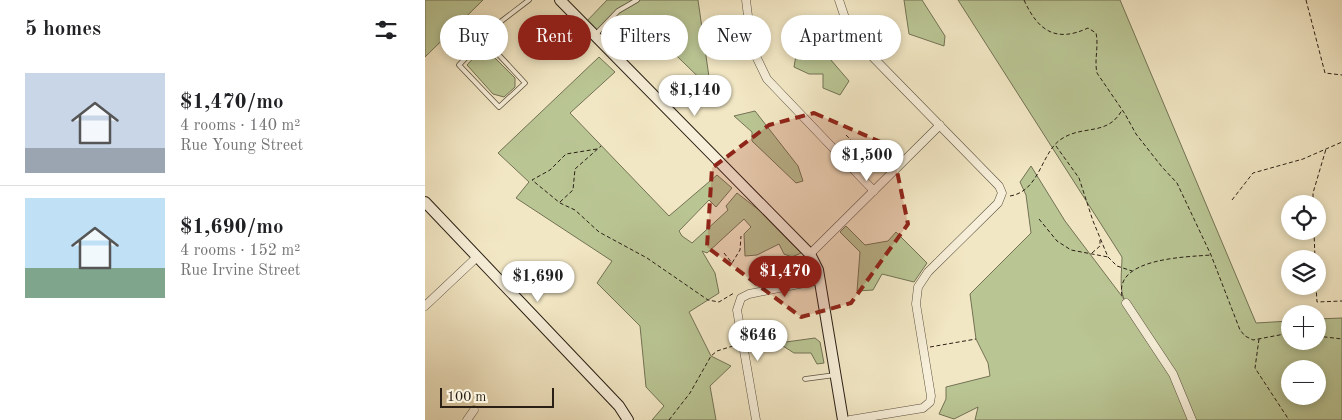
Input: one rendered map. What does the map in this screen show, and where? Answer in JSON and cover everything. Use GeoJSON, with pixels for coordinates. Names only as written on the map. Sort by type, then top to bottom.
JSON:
{"type":"FeatureCollection","features":[{"type":"Feature","properties":{"kind":"street"},"geometry":{"type":"LineString","coordinates":[[560,0],[810,254],[819,280],[843,420]]}},
{"type":"Feature","properties":{"kind":"street"},"geometry":{"type":"LineString","coordinates":[[746,0],[752,48],[767,79],[874,191]]}},
{"type":"Feature","properties":{"kind":"street"},"geometry":{"type":"LineString","coordinates":[[839,0],[849,30],[858,42],[999,186],[1002,197],[922,279],[916,295],[931,396],[928,405],[850,420]]}},
{"type":"Feature","properties":{"kind":"street"},"geometry":{"type":"LineString","coordinates":[[810,254],[940,125]]}},
{"type":"Feature","properties":{"kind":"street"},"geometry":{"type":"LineString","coordinates":[[425,202],[619,406],[627,419]]}},
{"type":"Feature","properties":{"kind":"street"},"geometry":{"type":"LineString","coordinates":[[425,306],[477,257]]}},
{"type":"Feature","properties":{"kind":"street"},"geometry":{"type":"LineString","coordinates":[[755,420],[737,310],[739,302],[749,294],[819,280]]}},
{"type":"Feature","properties":{"kind":"street"},"geometry":{"type":"LineString","coordinates":[[1126,303],[1173,374],[1192,420]]}},
{"type":"Feature","properties":{"kind":"street"},"geometry":{"type":"LineString","coordinates":[[467,420],[474,410]]}},
{"type":"Feature","properties":{"kind":"lane"},"geometry":{"type":"LineString","coordinates":[[508,16],[529,0]]}},
{"type":"Feature","properties":{"kind":"lane"},"geometry":{"type":"LineString","coordinates":[[595,35],[618,11],[637,0]]}},
{"type":"Feature","properties":{"kind":"lane"},"geometry":{"type":"LineString","coordinates":[[484,39],[525,83],[499,107],[459,65],[484,39]]}},
{"type":"Feature","properties":{"kind":"lane"},"geometry":{"type":"LineString","coordinates":[[805,379],[835,375]]}},
{"type":"Feature","properties":{"kind":"path"},"geometry":{"type":"LineString","coordinates":[[1024,0],[1031,16],[1046,31],[1072,35],[1088,28],[1096,32],[1099,42],[1097,73],[1136,134],[1177,183],[1211,255],[1240,330],[1245,336],[1253,340],[1281,335]]}},
{"type":"Feature","properties":{"kind":"path"},"geometry":{"type":"LineString","coordinates":[[1306,0],[1325,73],[1342,75]]}},
{"type":"Feature","properties":{"kind":"path"},"geometry":{"type":"LineString","coordinates":[[1002,197],[1017,195],[1038,176],[1062,138],[1101,128],[1117,121],[1122,110]]}},
{"type":"Feature","properties":{"kind":"path"},"geometry":{"type":"LineString","coordinates":[[847,135],[853,142]]}},
{"type":"Feature","properties":{"kind":"path"},"geometry":{"type":"LineString","coordinates":[[1232,200],[1253,173],[1303,158],[1342,142]]}},
{"type":"Feature","properties":{"kind":"path"},"geometry":{"type":"LineString","coordinates":[[560,203],[573,190],[575,168],[601,146]]}},
{"type":"Feature","properties":{"kind":"path"},"geometry":{"type":"LineString","coordinates":[[1056,146],[1079,178],[1108,257],[1117,266],[1132,271]]}},
{"type":"Feature","properties":{"kind":"path"},"geometry":{"type":"LineString","coordinates":[[1313,195],[1327,148]]}},
{"type":"Feature","properties":{"kind":"path"},"geometry":{"type":"LineString","coordinates":[[597,149],[566,154],[551,170],[532,180],[560,203],[575,210],[599,232],[647,258],[708,300],[719,302],[734,293]]}},
{"type":"Feature","properties":{"kind":"path"},"geometry":{"type":"LineString","coordinates":[[1039,219],[1057,241],[1071,250],[1108,257]]}},
{"type":"Feature","properties":{"kind":"path"},"geometry":{"type":"LineString","coordinates":[[724,253],[732,263],[740,250],[741,236]]}},
{"type":"Feature","properties":{"kind":"path"},"geometry":{"type":"LineString","coordinates":[[1092,253],[1100,246],[1100,239]]}},
{"type":"Feature","properties":{"kind":"path"},"geometry":{"type":"LineString","coordinates":[[1126,303],[1121,288],[1123,281],[1142,264],[1211,255]]}},
{"type":"Feature","properties":{"kind":"path"},"geometry":{"type":"LineString","coordinates":[[1317,295],[1317,302],[1342,302]]}},
{"type":"Feature","properties":{"kind":"path"},"geometry":{"type":"LineString","coordinates":[[1326,337],[1342,339]]}},
{"type":"Feature","properties":{"kind":"path"},"geometry":{"type":"LineString","coordinates":[[924,348],[976,339]]}},
{"type":"Feature","properties":{"kind":"path"},"geometry":{"type":"LineString","coordinates":[[1259,339],[1255,368],[1289,420]]}},
{"type":"Feature","properties":{"kind":"path"},"geometry":{"type":"LineString","coordinates":[[669,420],[690,393],[711,356],[717,351],[737,345]]}},
{"type":"Feature","properties":{"kind":"highlighted area"},"geometry":{"type":"Polygon","coordinates":[[[814,113],[892,147],[908,224],[851,303],[801,317],[707,247],[712,168],[769,125],[814,113]]]}},
{"type":"Feature","properties":{"kind":"green space"},"geometry":{"type":"Polygon","coordinates":[[[425,0],[483,0],[468,15],[440,15],[440,42],[425,57],[425,0]]]}},
{"type":"Feature","properties":{"kind":"green space"},"geometry":{"type":"Polygon","coordinates":[[[607,0],[698,0],[700,15],[698,15],[698,60],[707,60],[710,82],[721,94],[720,98],[681,60],[688,60],[688,15],[601,15],[601,40],[591,31],[591,17],[607,0]]]}},
{"type":"Feature","properties":{"kind":"green space"},"geometry":{"type":"Polygon","coordinates":[[[904,0],[922,0],[945,36],[944,46],[909,34],[904,0]]]}},
{"type":"Feature","properties":{"kind":"green space"},"geometry":{"type":"Polygon","coordinates":[[[958,0],[1120,0],[1256,323],[1281,322],[1281,350],[1326,350],[1326,319],[1342,318],[1342,420],[975,420],[978,407],[954,419],[939,414],[946,399],[946,387],[990,376],[988,363],[976,339],[970,294],[1031,233],[1026,195],[1020,182],[1031,166],[1065,221],[1124,299],[1121,284],[1122,257],[958,0]]]}},
{"type":"Feature","properties":{"kind":"green space"},"geometry":{"type":"Polygon","coordinates":[[[599,57],[615,72],[570,113],[669,216],[717,175],[732,188],[716,207],[709,200],[679,231],[682,236],[692,243],[728,210],[726,206],[737,193],[759,210],[801,253],[792,257],[784,254],[779,244],[757,255],[745,256],[744,234],[751,227],[744,219],[707,253],[702,251],[715,273],[719,293],[689,312],[711,356],[731,366],[710,386],[716,420],[652,420],[664,406],[646,387],[640,326],[597,283],[612,261],[516,198],[529,182],[498,153],[599,57]]]}},
{"type":"Feature","properties":{"kind":"green space"},"geometry":{"type":"Polygon","coordinates":[[[472,60],[497,60],[515,78],[515,87],[504,97],[493,94],[467,65],[472,60]]]}},
{"type":"Feature","properties":{"kind":"green space"},"geometry":{"type":"Polygon","coordinates":[[[795,60],[831,60],[849,81],[840,95],[823,88],[823,74],[809,74],[794,67],[795,60]]]}},
{"type":"Feature","properties":{"kind":"green space"},"geometry":{"type":"Polygon","coordinates":[[[755,111],[798,166],[803,181],[796,183],[752,141],[752,132],[734,116],[755,111]]]}},
{"type":"Feature","properties":{"kind":"green space"},"geometry":{"type":"Polygon","coordinates":[[[846,226],[865,245],[888,241],[896,232],[927,263],[914,282],[882,274],[873,290],[857,291],[860,252],[840,232],[846,226]]]}},
{"type":"Feature","properties":{"kind":"green space"},"geometry":{"type":"Polygon","coordinates":[[[815,338],[820,342],[824,363],[817,364],[811,353],[794,353],[783,346],[786,342],[815,338]]]}}]}
